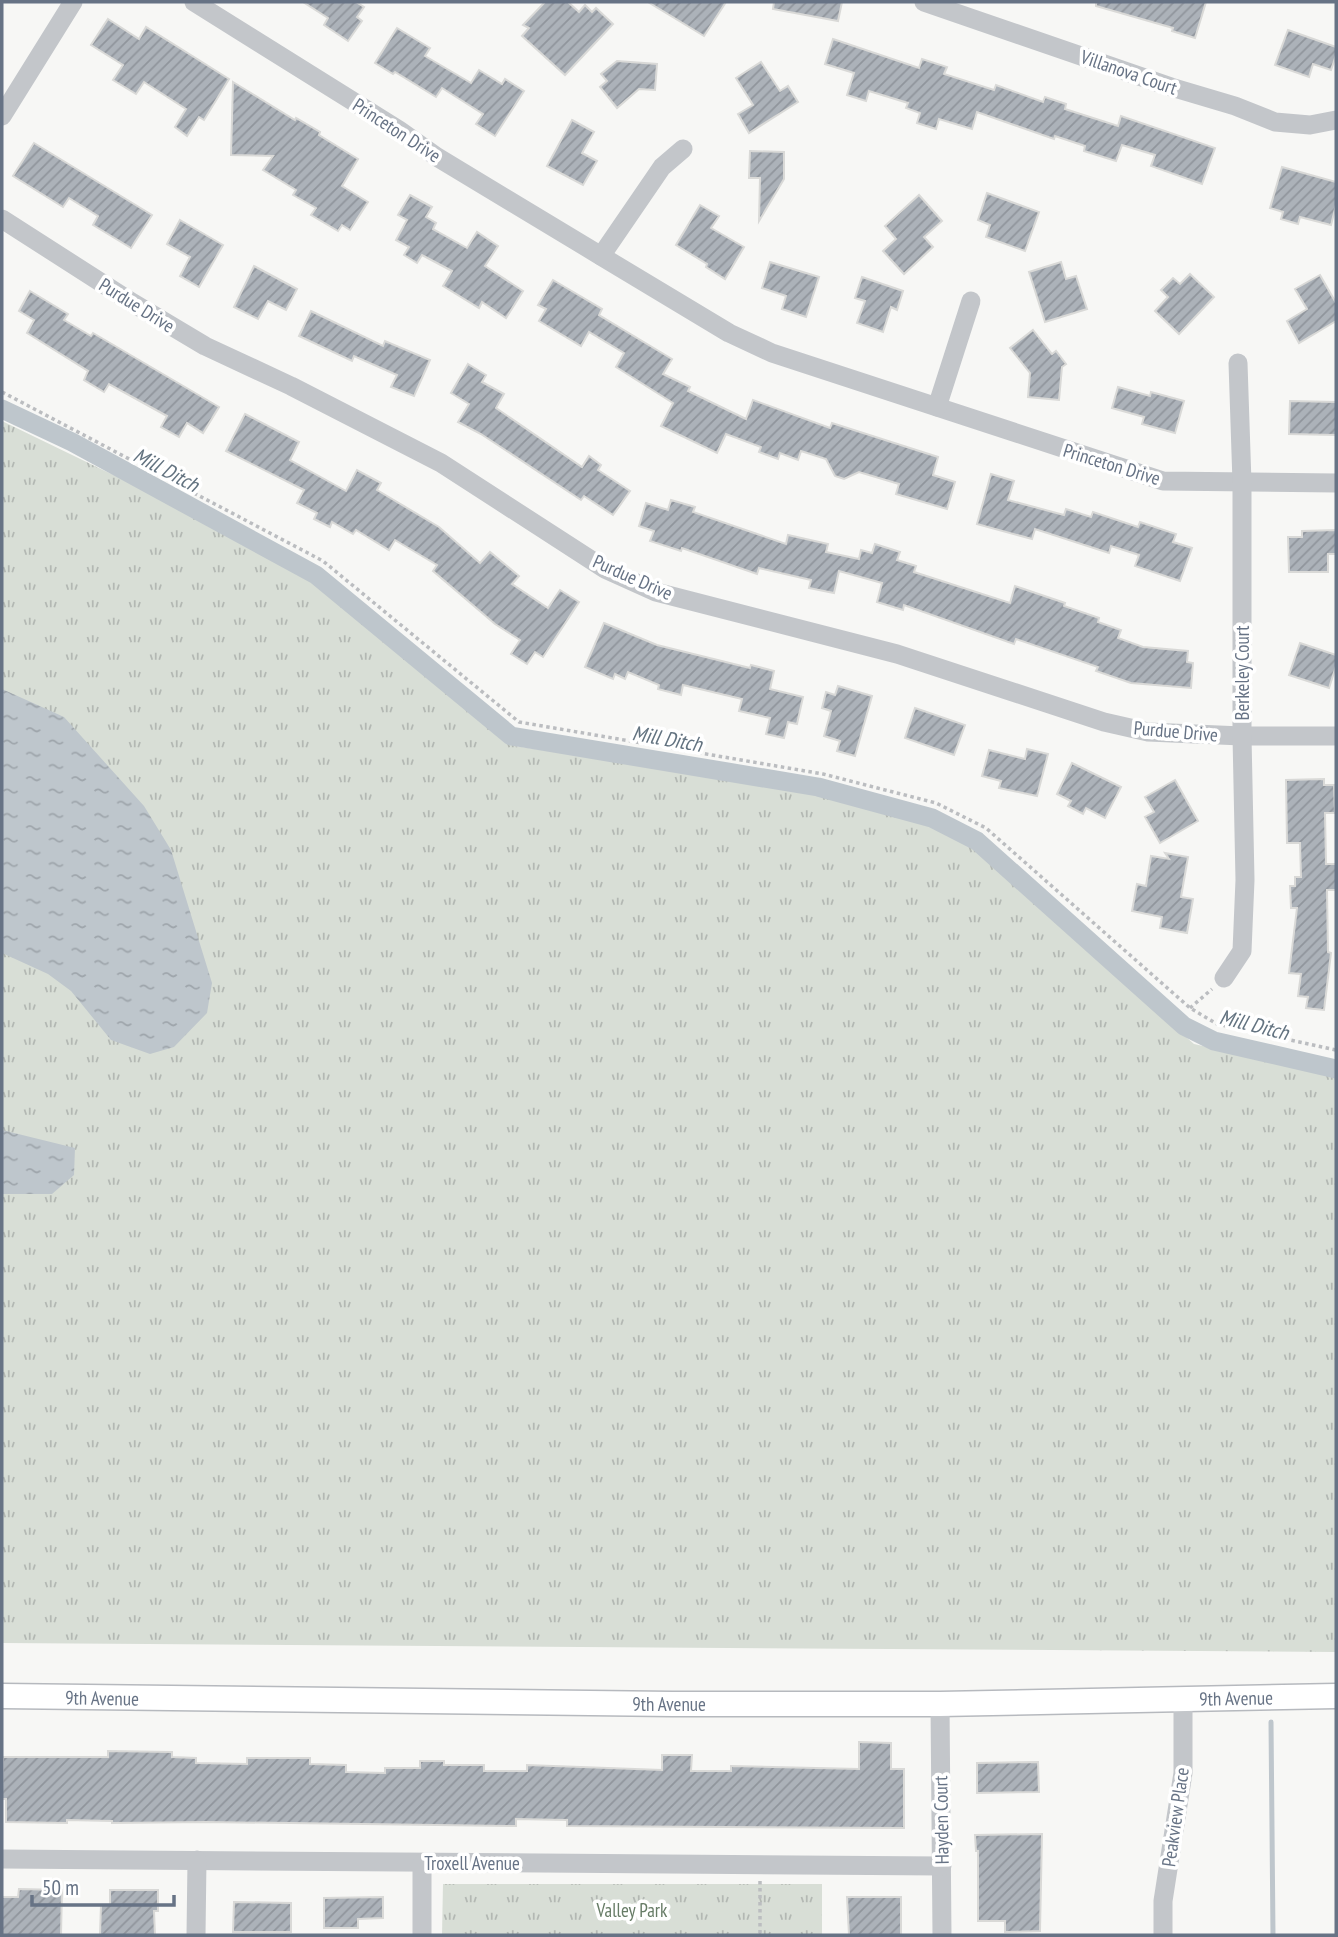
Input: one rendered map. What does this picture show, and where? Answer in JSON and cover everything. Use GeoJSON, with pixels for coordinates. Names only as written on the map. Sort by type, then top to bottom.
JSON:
{"type":"FeatureCollection","features":[{"type":"Feature","properties":{"kind":"main road","name":"9th Avenue"},"geometry":{"type":"LineString","coordinates":[[2,1696],[672,1704],[940,1704],[1336,1696]]}},
{"type":"Feature","properties":{"kind":"street"},"geometry":{"type":"LineString","coordinates":[[2,116],[73,2]]}},
{"type":"Feature","properties":{"kind":"street","name":"Princeton Drive"},"geometry":{"type":"LineString","coordinates":[[194,2],[399,130],[437,157],[729,333],[772,354],[1163,481],[1336,483]]}},
{"type":"Feature","properties":{"kind":"street","name":"Villanova Court"},"geometry":{"type":"LineString","coordinates":[[924,2],[1276,122],[1310,125],[1336,120]]}},
{"type":"Feature","properties":{"kind":"street"},"geometry":{"type":"LineString","coordinates":[[601,256],[662,167],[683,149]]}},
{"type":"Feature","properties":{"kind":"street","name":"Purdue Drive"},"geometry":{"type":"LineString","coordinates":[[2,219],[205,346],[291,386],[440,463],[605,569],[656,592],[897,654],[1104,722],[1148,732],[1336,736]]}},
{"type":"Feature","properties":{"kind":"street"},"geometry":{"type":"LineString","coordinates":[[937,407],[971,301]]}},
{"type":"Feature","properties":{"kind":"street","name":"Berkeley Court"},"geometry":{"type":"LineString","coordinates":[[1224,978],[1242,951],[1245,880],[1242,483],[1238,363]]}},
{"type":"Feature","properties":{"kind":"street","name":"Peakview Place"},"geometry":{"type":"LineString","coordinates":[[1163,1935],[1163,1901],[1183,1773],[1183,1699]]}},
{"type":"Feature","properties":{"kind":"street","name":"Hayden Court"},"geometry":{"type":"LineString","coordinates":[[940,1704],[942,1935]]}},
{"type":"Feature","properties":{"kind":"street","name":"Troxell Avenue"},"geometry":{"type":"LineString","coordinates":[[2,1859],[942,1866]]}},
{"type":"Feature","properties":{"kind":"street"},"geometry":{"type":"LineString","coordinates":[[196,1935],[197,1860]]}},
{"type":"Feature","properties":{"kind":"street"},"geometry":{"type":"LineString","coordinates":[[422,1863],[422,1935]]}},
{"type":"Feature","properties":{"kind":"path"},"geometry":{"type":"LineString","coordinates":[[2,392],[323,562],[519,722],[823,774],[936,803],[986,828],[1190,1009],[1217,1024],[1336,1050]]}},
{"type":"Feature","properties":{"kind":"path"},"geometry":{"type":"LineString","coordinates":[[1190,1009],[1224,978]]}},
{"type":"Feature","properties":{"kind":"path"},"geometry":{"type":"LineString","coordinates":[[760,1865],[760,1935]]}},
{"type":"Feature","properties":{"kind":"green space"},"geometry":{"type":"Polygon","coordinates":[[[2,421],[202,518],[331,593],[515,746],[822,792],[929,824],[967,843],[1194,1044],[1336,1076],[1336,1652],[2,1643],[2,421]]]}},
{"type":"Feature","properties":{"kind":"green space","name":"Valley Park"},"geometry":{"type":"Polygon","coordinates":[[[443,1884],[822,1884],[822,1935],[442,1935],[443,1884]]]}},
{"type":"Feature","properties":{"kind":"water"},"geometry":{"type":"Polygon","coordinates":[[[2,689],[64,717],[144,806],[171,850],[212,983],[207,1013],[174,1047],[150,1054],[111,1040],[71,991],[48,974],[2,953],[2,689]]]}},
{"type":"Feature","properties":{"kind":"water"},"geometry":{"type":"Polygon","coordinates":[[[2,1130],[75,1148],[74,1175],[52,1194],[2,1194],[2,1130]]]}},
{"type":"Feature","properties":{"kind":"building"},"geometry":{"type":"Polygon","coordinates":[[[303,2],[356,2],[364,7],[357,17],[362,21],[348,41],[324,25],[328,18],[303,2]]]}},
{"type":"Feature","properties":{"kind":"building"},"geometry":{"type":"Polygon","coordinates":[[[545,2],[568,2],[579,12],[585,5],[592,12],[596,8],[613,24],[565,75],[522,36],[529,28],[523,25],[545,2]]]}},
{"type":"Feature","properties":{"kind":"building"},"geometry":{"type":"Polygon","coordinates":[[[648,2],[726,2],[704,36],[648,2]]]}},
{"type":"Feature","properties":{"kind":"building"},"geometry":{"type":"Polygon","coordinates":[[[774,2],[842,2],[838,21],[773,9],[774,2]]]}},
{"type":"Feature","properties":{"kind":"building"},"geometry":{"type":"Polygon","coordinates":[[[1096,2],[1206,2],[1195,38],[1172,31],[1173,28],[1096,6],[1096,2]]]}},
{"type":"Feature","properties":{"kind":"building"},"geometry":{"type":"Polygon","coordinates":[[[108,19],[139,39],[146,27],[229,79],[204,120],[199,117],[187,136],[175,127],[186,109],[144,82],[136,94],[113,80],[123,65],[91,45],[108,19]]]}},
{"type":"Feature","properties":{"kind":"building"},"geometry":{"type":"Polygon","coordinates":[[[397,28],[430,48],[425,56],[471,83],[479,70],[502,84],[505,79],[524,91],[495,136],[476,124],[483,114],[442,88],[436,97],[375,63],[397,28]]]}},
{"type":"Feature","properties":{"kind":"building"},"geometry":{"type":"Polygon","coordinates":[[[1288,30],[1336,47],[1331,70],[1313,64],[1309,77],[1275,65],[1288,30]]]}},
{"type":"Feature","properties":{"kind":"building"},"geometry":{"type":"Polygon","coordinates":[[[833,39],[919,68],[922,59],[947,67],[944,74],[994,90],[996,85],[1043,102],[1045,97],[1066,104],[1065,109],[1118,126],[1121,116],[1215,148],[1202,184],[1151,166],[1155,155],[1122,145],[1116,161],[1084,151],[1085,146],[1055,136],[1054,139],[977,112],[972,129],[939,119],[936,129],[917,123],[920,113],[906,108],[908,103],[869,91],[866,101],[847,95],[854,73],[825,64],[833,39]]]}},
{"type":"Feature","properties":{"kind":"building"},"geometry":{"type":"Polygon","coordinates":[[[617,61],[657,64],[655,90],[639,89],[617,108],[600,87],[607,81],[601,74],[617,61]]]}},
{"type":"Feature","properties":{"kind":"building"},"geometry":{"type":"Polygon","coordinates":[[[761,62],[780,91],[788,86],[798,102],[749,133],[738,114],[753,105],[736,78],[761,62]]]}},
{"type":"Feature","properties":{"kind":"building"},"geometry":{"type":"Polygon","coordinates":[[[233,82],[320,132],[319,135],[358,159],[342,186],[368,202],[350,230],[342,225],[338,231],[311,215],[316,208],[293,195],[296,190],[263,170],[273,156],[231,155],[233,82]]]}},
{"type":"Feature","properties":{"kind":"building"},"geometry":{"type":"Polygon","coordinates":[[[572,120],[594,132],[582,153],[597,161],[583,185],[547,166],[572,120]]]}},
{"type":"Feature","properties":{"kind":"building"},"geometry":{"type":"Polygon","coordinates":[[[34,143],[152,215],[131,248],[93,225],[98,216],[69,198],[63,207],[13,176],[34,143]]]}},
{"type":"Feature","properties":{"kind":"building"},"geometry":{"type":"Polygon","coordinates":[[[750,151],[784,152],[784,179],[759,221],[760,178],[749,178],[750,151]]]}},
{"type":"Feature","properties":{"kind":"building"},"geometry":{"type":"Polygon","coordinates":[[[1282,167],[1336,182],[1336,205],[1331,225],[1300,217],[1298,224],[1281,219],[1283,212],[1270,208],[1282,167]]]}},
{"type":"Feature","properties":{"kind":"building"},"geometry":{"type":"Polygon","coordinates":[[[987,193],[1039,212],[1025,251],[986,237],[990,225],[978,220],[987,193]]]}},
{"type":"Feature","properties":{"kind":"building"},"geometry":{"type":"Polygon","coordinates":[[[410,195],[432,207],[426,217],[436,223],[433,229],[467,248],[477,232],[498,246],[485,266],[523,291],[506,318],[482,302],[479,308],[443,286],[452,271],[422,255],[417,263],[404,255],[409,247],[396,240],[407,220],[398,215],[410,195]]]}},
{"type":"Feature","properties":{"kind":"building"},"geometry":{"type":"Polygon","coordinates":[[[919,195],[942,221],[924,237],[933,247],[904,274],[883,251],[896,239],[885,226],[919,195]]]}},
{"type":"Feature","properties":{"kind":"building"},"geometry":{"type":"Polygon","coordinates":[[[700,205],[719,216],[711,228],[744,247],[725,279],[676,245],[700,205]]]}},
{"type":"Feature","properties":{"kind":"building"},"geometry":{"type":"Polygon","coordinates":[[[180,220],[223,245],[199,287],[180,276],[190,257],[167,244],[180,220]]]}},
{"type":"Feature","properties":{"kind":"building"},"geometry":{"type":"Polygon","coordinates":[[[770,262],[819,277],[806,317],[782,309],[786,296],[762,288],[770,262]]]}},
{"type":"Feature","properties":{"kind":"building"},"geometry":{"type":"Polygon","coordinates":[[[1061,262],[1066,279],[1076,276],[1087,309],[1045,322],[1029,272],[1061,262]]]}},
{"type":"Feature","properties":{"kind":"building"},"geometry":{"type":"Polygon","coordinates":[[[254,266],[297,289],[286,310],[268,301],[258,319],[234,307],[254,266]]]}},
{"type":"Feature","properties":{"kind":"building"},"geometry":{"type":"Polygon","coordinates":[[[1190,274],[1214,297],[1179,334],[1155,311],[1168,297],[1161,290],[1173,278],[1180,284],[1190,274]]]}},
{"type":"Feature","properties":{"kind":"building"},"geometry":{"type":"Polygon","coordinates":[[[1320,275],[1336,303],[1336,321],[1299,343],[1287,321],[1307,309],[1295,289],[1320,275]]]}},
{"type":"Feature","properties":{"kind":"building"},"geometry":{"type":"Polygon","coordinates":[[[862,277],[903,291],[897,310],[891,307],[883,332],[857,323],[865,301],[855,298],[862,277]]]}},
{"type":"Feature","properties":{"kind":"building"},"geometry":{"type":"Polygon","coordinates":[[[553,280],[602,309],[599,315],[672,359],[663,374],[690,387],[688,391],[746,419],[753,400],[830,428],[832,423],[938,457],[933,475],[955,482],[947,509],[896,494],[899,484],[859,472],[844,479],[835,476],[826,459],[801,451],[798,460],[780,453],[778,459],[759,452],[761,447],[726,434],[717,453],[661,426],[673,403],[616,367],[624,353],[589,332],[581,346],[539,321],[546,309],[538,305],[553,280]]]}},
{"type":"Feature","properties":{"kind":"building"},"geometry":{"type":"Polygon","coordinates":[[[30,291],[68,314],[64,320],[91,336],[93,333],[219,407],[203,433],[187,423],[179,437],[161,427],[167,416],[109,384],[104,392],[84,380],[88,371],[27,333],[34,320],[19,311],[30,291]]]}},
{"type":"Feature","properties":{"kind":"building"},"geometry":{"type":"Polygon","coordinates":[[[311,311],[383,346],[385,341],[430,360],[414,396],[391,387],[397,375],[354,356],[352,361],[299,336],[311,311]]]}},
{"type":"Feature","properties":{"kind":"building"},"geometry":{"type":"Polygon","coordinates":[[[1033,330],[1052,354],[1056,351],[1066,364],[1062,367],[1059,400],[1028,397],[1030,373],[1010,348],[1033,330]]]}},
{"type":"Feature","properties":{"kind":"building"},"geometry":{"type":"Polygon","coordinates":[[[468,364],[486,375],[482,382],[504,394],[496,408],[582,467],[589,456],[601,465],[598,470],[630,491],[613,515],[584,496],[581,500],[481,434],[458,422],[469,404],[451,393],[468,364]]]}},
{"type":"Feature","properties":{"kind":"building"},"geometry":{"type":"Polygon","coordinates":[[[1118,387],[1150,396],[1151,392],[1184,401],[1175,433],[1142,424],[1144,417],[1112,408],[1118,387]]]}},
{"type":"Feature","properties":{"kind":"building"},"geometry":{"type":"Polygon","coordinates":[[[1290,401],[1336,402],[1336,435],[1289,434],[1290,401]]]}},
{"type":"Feature","properties":{"kind":"building"},"geometry":{"type":"Polygon","coordinates":[[[245,414],[299,442],[290,460],[346,491],[357,470],[381,483],[377,490],[439,527],[480,563],[490,552],[519,576],[512,584],[548,608],[560,590],[579,602],[543,657],[535,652],[527,664],[511,654],[520,640],[495,624],[433,571],[437,565],[395,540],[389,550],[356,530],[353,534],[332,522],[330,527],[314,519],[317,513],[297,503],[304,490],[226,451],[245,414]]]}},
{"type":"Feature","properties":{"kind":"building"},"geometry":{"type":"Polygon","coordinates":[[[991,474],[1014,481],[1008,500],[1064,515],[1066,509],[1091,517],[1093,512],[1138,527],[1140,522],[1176,534],[1173,542],[1192,548],[1180,581],[1135,566],[1139,555],[1111,546],[1109,553],[1035,529],[1032,539],[977,524],[991,474]]]}},
{"type":"Feature","properties":{"kind":"building"},"geometry":{"type":"Polygon","coordinates":[[[671,500],[695,507],[693,512],[786,544],[788,535],[828,544],[826,552],[859,559],[861,550],[872,553],[875,544],[900,552],[897,560],[916,566],[914,572],[1010,603],[1015,586],[1065,603],[1064,606],[1099,618],[1098,622],[1121,630],[1118,638],[1143,647],[1188,651],[1187,662],[1193,663],[1191,688],[1131,683],[1096,671],[1098,667],[1016,639],[1014,644],[904,605],[903,610],[877,602],[882,583],[839,571],[834,593],[809,588],[811,580],[759,568],[757,574],[682,548],[681,551],[650,541],[654,531],[639,526],[646,503],[668,510],[671,500]]]}},
{"type":"Feature","properties":{"kind":"building"},"geometry":{"type":"Polygon","coordinates":[[[1336,530],[1336,554],[1328,554],[1328,572],[1289,572],[1288,537],[1302,537],[1302,531],[1336,530]]]}},
{"type":"Feature","properties":{"kind":"building"},"geometry":{"type":"Polygon","coordinates":[[[604,623],[657,645],[750,668],[751,665],[774,671],[770,689],[803,697],[797,724],[788,722],[784,738],[766,734],[770,718],[739,711],[742,699],[683,685],[681,695],[658,689],[659,685],[628,672],[625,679],[615,674],[613,679],[585,667],[604,623]]]}},
{"type":"Feature","properties":{"kind":"building"},"geometry":{"type":"Polygon","coordinates":[[[1300,643],[1336,655],[1336,666],[1329,688],[1289,675],[1300,643]]]}},
{"type":"Feature","properties":{"kind":"building"},"geometry":{"type":"Polygon","coordinates":[[[838,686],[872,696],[855,756],[837,751],[840,741],[824,736],[831,711],[822,708],[826,692],[835,695],[838,686]]]}},
{"type":"Feature","properties":{"kind":"building"},"geometry":{"type":"Polygon","coordinates":[[[915,708],[965,725],[954,755],[905,738],[915,708]]]}},
{"type":"Feature","properties":{"kind":"building"},"geometry":{"type":"Polygon","coordinates":[[[1027,749],[1048,754],[1037,796],[999,788],[1001,781],[982,776],[989,750],[1025,759],[1027,749]]]}},
{"type":"Feature","properties":{"kind":"building"},"geometry":{"type":"Polygon","coordinates":[[[1072,763],[1121,787],[1105,818],[1086,808],[1083,814],[1068,806],[1071,801],[1057,794],[1072,763]]]}},
{"type":"Feature","properties":{"kind":"building"},"geometry":{"type":"Polygon","coordinates":[[[1324,779],[1324,785],[1334,785],[1335,813],[1325,813],[1326,864],[1336,864],[1336,890],[1327,890],[1328,952],[1331,953],[1324,1010],[1306,1008],[1308,997],[1298,996],[1301,974],[1289,973],[1297,908],[1291,908],[1290,886],[1295,886],[1295,877],[1301,877],[1300,843],[1287,843],[1286,780],[1324,779]]]}},
{"type":"Feature","properties":{"kind":"building"},"geometry":{"type":"Polygon","coordinates":[[[1175,780],[1198,821],[1160,843],[1145,817],[1154,812],[1145,797],[1175,780]]]}},
{"type":"Feature","properties":{"kind":"building"},"geometry":{"type":"Polygon","coordinates":[[[1165,853],[1188,857],[1181,897],[1193,899],[1187,933],[1160,928],[1162,917],[1132,911],[1137,884],[1146,886],[1151,856],[1169,859],[1165,853]]]}},
{"type":"Feature","properties":{"kind":"building"},"geometry":{"type":"Polygon","coordinates":[[[859,1742],[891,1743],[891,1769],[904,1769],[904,1828],[567,1826],[567,1820],[516,1819],[516,1826],[112,1823],[67,1820],[67,1823],[6,1822],[6,1799],[2,1799],[3,1757],[108,1757],[108,1751],[172,1752],[172,1757],[196,1758],[196,1763],[247,1764],[247,1758],[310,1758],[310,1764],[346,1765],[346,1772],[385,1773],[385,1768],[420,1768],[420,1761],[444,1761],[444,1765],[484,1765],[484,1771],[527,1771],[527,1765],[662,1770],[662,1755],[692,1755],[691,1771],[731,1771],[731,1766],[859,1769],[859,1742]]]}},
{"type":"Feature","properties":{"kind":"building"},"geometry":{"type":"Polygon","coordinates":[[[1038,1762],[1039,1792],[977,1793],[977,1763],[1038,1762]]]}},
{"type":"Feature","properties":{"kind":"building"},"geometry":{"type":"Polygon","coordinates":[[[1042,1834],[1040,1931],[1005,1932],[1005,1921],[978,1921],[978,1851],[975,1835],[1042,1834]]]}},
{"type":"Feature","properties":{"kind":"building"},"geometry":{"type":"Polygon","coordinates":[[[19,1889],[62,1890],[61,1935],[2,1935],[2,1897],[18,1897],[19,1889]]]}},
{"type":"Feature","properties":{"kind":"building"},"geometry":{"type":"Polygon","coordinates":[[[110,1890],[158,1890],[158,1911],[154,1911],[155,1935],[100,1935],[101,1905],[110,1905],[110,1890]]]}},
{"type":"Feature","properties":{"kind":"building"},"geometry":{"type":"Polygon","coordinates":[[[383,1897],[383,1918],[358,1919],[358,1928],[324,1928],[324,1898],[383,1897]]]}},
{"type":"Feature","properties":{"kind":"building"},"geometry":{"type":"Polygon","coordinates":[[[847,1897],[901,1897],[901,1935],[849,1935],[847,1897]]]}},
{"type":"Feature","properties":{"kind":"building"},"geometry":{"type":"Polygon","coordinates":[[[234,1902],[291,1903],[291,1932],[233,1932],[234,1902]]]}},
{"type":"Feature","properties":{"kind":"waterway","name":"Mill Ditch"},"geometry":{"type":"LineString","coordinates":[[2,409],[72,442],[316,575],[511,736],[818,787],[932,818],[977,841],[1184,1026],[1214,1041],[1336,1069]]}},
{"type":"Feature","properties":{"kind":"waterway"},"geometry":{"type":"LineString","coordinates":[[1271,1722],[1273,1935]]}}]}
